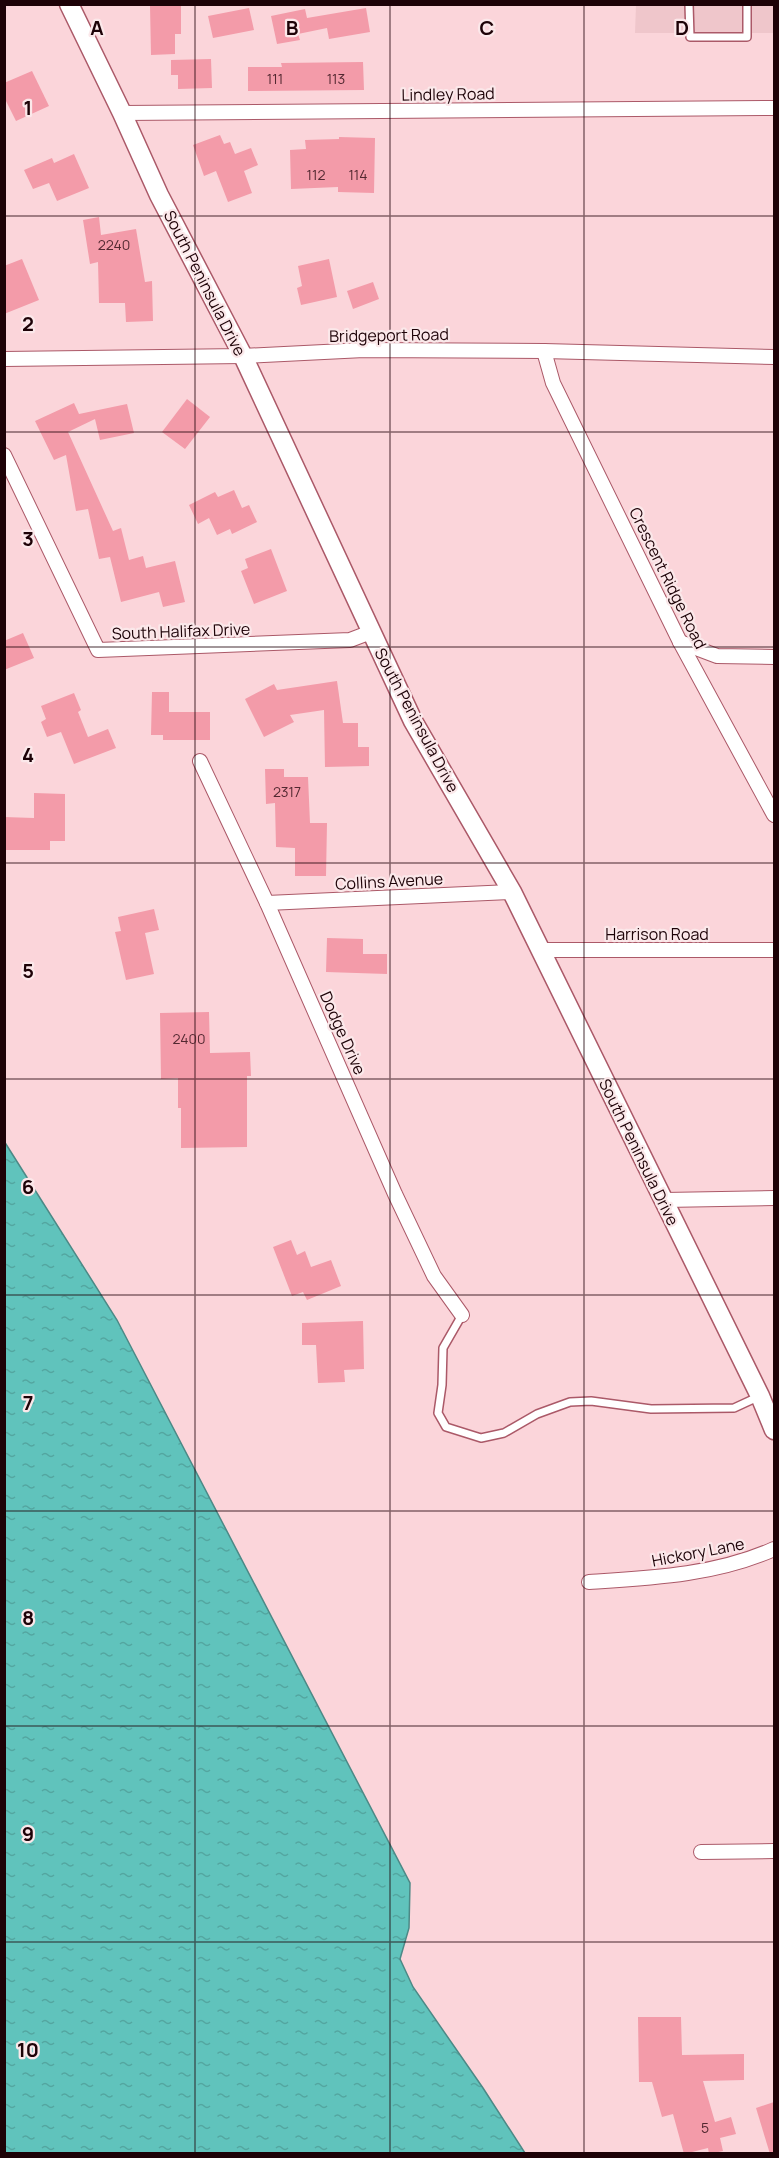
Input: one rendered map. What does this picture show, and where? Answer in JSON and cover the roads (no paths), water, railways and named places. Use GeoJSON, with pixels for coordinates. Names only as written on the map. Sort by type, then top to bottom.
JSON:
{"type":"FeatureCollection","features":[{"type":"Feature","properties":{"kind":"main road","name":"South Peninsula Drive"},"geometry":{"type":"LineString","coordinates":[[69,4],[159,195],[243,356],[413,721],[512,892],[760,1396],[774,1430]]}},
{"type":"Feature","properties":{"kind":"street","name":"Lindley Road"},"geometry":{"type":"LineString","coordinates":[[122,113],[774,108]]}},
{"type":"Feature","properties":{"kind":"street","name":"Bridgeport Road"},"geometry":{"type":"LineString","coordinates":[[4,359],[243,356],[364,350],[544,351],[774,357]]}},
{"type":"Feature","properties":{"kind":"street","name":"Crescent Ridge Road"},"geometry":{"type":"LineString","coordinates":[[544,351],[553,384],[680,642],[774,815]]}},
{"type":"Feature","properties":{"kind":"street","name":"South Halifax Drive"},"geometry":{"type":"LineString","coordinates":[[4,455],[98,650],[350,640],[371,632]]}},
{"type":"Feature","properties":{"kind":"street"},"geometry":{"type":"LineString","coordinates":[[680,642],[717,656],[774,657]]}},
{"type":"Feature","properties":{"kind":"street","name":"Dodge Drive"},"geometry":{"type":"LineString","coordinates":[[200,761],[267,903],[405,1215],[434,1276],[462,1315]]}},
{"type":"Feature","properties":{"kind":"street","name":"Collins Avenue"},"geometry":{"type":"LineString","coordinates":[[267,903],[512,892]]}},
{"type":"Feature","properties":{"kind":"street","name":"Harrison Road"},"geometry":{"type":"LineString","coordinates":[[540,950],[774,950]]}},
{"type":"Feature","properties":{"kind":"street"},"geometry":{"type":"LineString","coordinates":[[664,1200],[774,1198]]}},
{"type":"Feature","properties":{"kind":"street","name":"Hickory Lane"},"geometry":{"type":"LineString","coordinates":[[589,1582],[675,1576],[749,1561],[774,1549]]}},
{"type":"Feature","properties":{"kind":"street"},"geometry":{"type":"LineString","coordinates":[[700,1852],[774,1851]]}},
{"type":"Feature","properties":{"kind":"lane"},"geometry":{"type":"LineString","coordinates":[[689,4],[690,37],[747,37],[747,4]]}},
{"type":"Feature","properties":{"kind":"lane"},"geometry":{"type":"LineString","coordinates":[[462,1315],[443,1348],[442,1385],[438,1413],[446,1427],[474,1437],[481,1438],[504,1433],[537,1414],[570,1402],[591,1401],[651,1409],[734,1408],[760,1396]]}},
{"type":"Feature","properties":{"kind":"water"},"geometry":{"type":"Polygon","coordinates":[[[4,1141],[117,1320],[410,1883],[409,1928],[400,1959],[413,1987],[525,2153],[5,2153],[4,1141]]]}}]}
